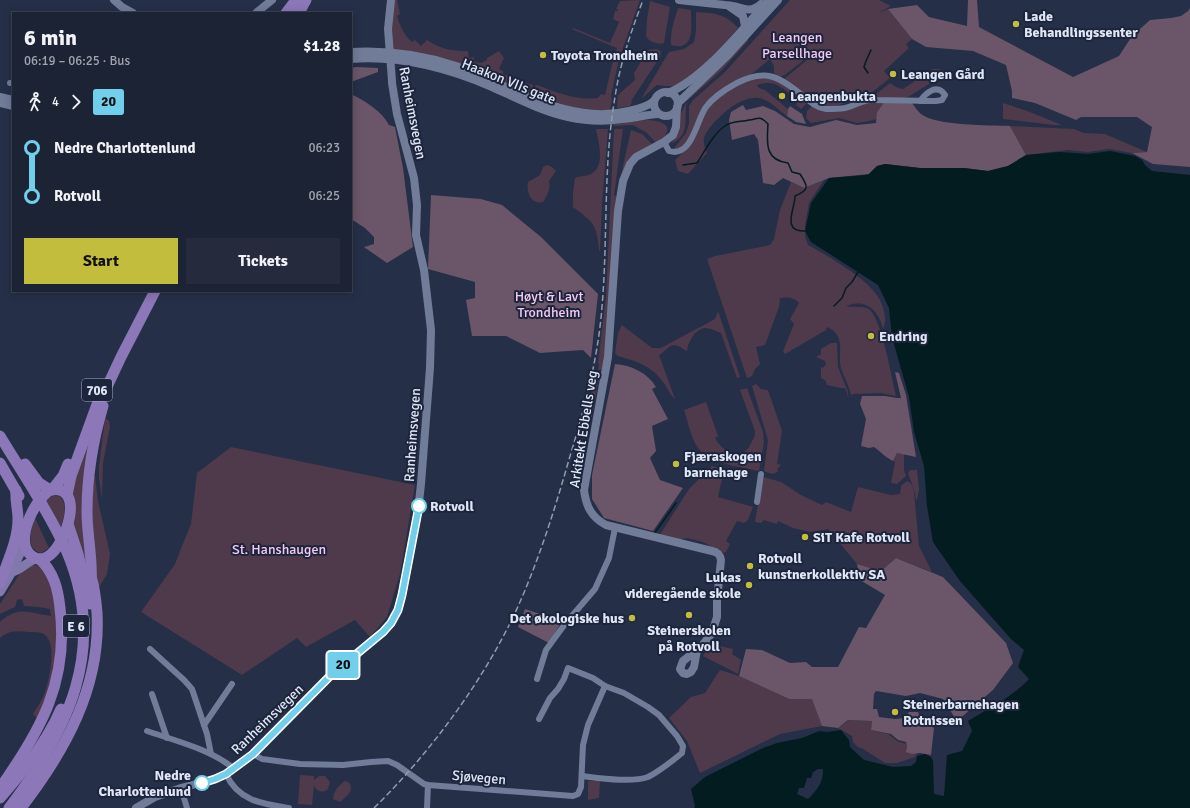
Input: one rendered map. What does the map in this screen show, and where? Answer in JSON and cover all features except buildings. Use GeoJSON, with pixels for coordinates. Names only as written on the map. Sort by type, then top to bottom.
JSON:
{"type":"FeatureCollection","features":[{"type":"Feature","properties":{"kind":"highway"},"geometry":{"type":"LineString","coordinates":[[287,12],[297,0]]}},
{"type":"Feature","properties":{"kind":"highway"},"geometry":{"type":"LineString","coordinates":[[291,12],[297,0]]}},
{"type":"Feature","properties":{"kind":"highway"},"geometry":{"type":"LineString","coordinates":[[300,12],[306,0]]}},
{"type":"Feature","properties":{"kind":"highway","name":"706"},"geometry":{"type":"LineString","coordinates":[[26,537],[32,512],[63,476],[98,388],[146,292]]}},
{"type":"Feature","properties":{"kind":"highway","name":"706"},"geometry":{"type":"LineString","coordinates":[[38,559],[47,557],[51,554],[57,548],[64,536],[68,524],[70,507],[67,495],[70,480],[99,398],[106,389],[121,356],[154,292]]}},
{"type":"Feature","properties":{"kind":"highway","name":"E 6"},"geometry":{"type":"LineString","coordinates":[[8,808],[74,712],[84,685],[91,643],[89,598],[91,577],[87,526],[88,488],[98,426],[105,400],[106,389]]}},
{"type":"Feature","properties":{"kind":"highway"},"geometry":{"type":"LineString","coordinates":[[0,427],[36,480],[48,492],[60,491],[67,495]]}},
{"type":"Feature","properties":{"kind":"highway","name":"E 6"},"geometry":{"type":"LineString","coordinates":[[0,436],[58,535],[73,569],[80,598],[83,631],[80,668],[72,701],[57,736]]}},
{"type":"Feature","properties":{"kind":"highway","name":"E 6"},"geometry":{"type":"LineString","coordinates":[[0,450],[60,553],[70,585],[76,630],[72,673],[58,716],[35,755],[0,798]]}},
{"type":"Feature","properties":{"kind":"highway"},"geometry":{"type":"LineString","coordinates":[[0,463],[16,490],[24,508],[27,551],[38,559]]}},
{"type":"Feature","properties":{"kind":"highway"},"geometry":{"type":"LineString","coordinates":[[0,583],[14,546],[18,527],[18,511],[15,496],[16,490]]}},
{"type":"Feature","properties":{"kind":"highway","name":"E 6"},"geometry":{"type":"LineString","coordinates":[[68,524],[78,554],[89,598]]}},
{"type":"Feature","properties":{"kind":"highway","name":"E 6"},"geometry":{"type":"LineString","coordinates":[[0,788],[39,727],[52,697],[59,670],[62,627],[60,603],[52,572],[38,559]]}},
{"type":"Feature","properties":{"kind":"highway","name":"E 6"},"geometry":{"type":"LineString","coordinates":[[21,808],[64,744],[77,718],[88,687],[96,652],[97,633],[96,603],[94,585],[91,577]]}},
{"type":"Feature","properties":{"kind":"main road"},"geometry":{"type":"LineString","coordinates":[[0,592],[12,572],[26,537]]}},
{"type":"Feature","properties":{"kind":"main road"},"geometry":{"type":"LineString","coordinates":[[12,572],[18,570],[29,561],[38,559]]}},
{"type":"Feature","properties":{"kind":"street"},"geometry":{"type":"LineString","coordinates":[[114,0],[131,12]]}},
{"type":"Feature","properties":{"kind":"street"},"geometry":{"type":"LineString","coordinates":[[258,12],[272,0]]}},
{"type":"Feature","properties":{"kind":"street","name":"Ranheimsvegen"},"geometry":{"type":"LineString","coordinates":[[136,808],[155,797],[215,779],[226,774],[253,754],[331,675],[385,629],[391,623],[398,610],[418,511],[430,368],[431,330],[424,270],[416,235],[417,205],[414,178],[398,114],[392,82],[388,37],[391,0]]}},
{"type":"Feature","properties":{"kind":"street"},"geometry":{"type":"LineString","coordinates":[[679,0],[733,5],[748,10],[756,8],[760,4],[767,2]]}},
{"type":"Feature","properties":{"kind":"street"},"geometry":{"type":"LineString","coordinates":[[662,115],[671,115],[678,105],[728,55],[778,0]]}},
{"type":"Feature","properties":{"kind":"street"},"geometry":{"type":"LineString","coordinates":[[668,93],[682,86],[698,75],[767,2]]}},
{"type":"Feature","properties":{"kind":"street"},"geometry":{"type":"LineString","coordinates":[[725,5],[743,16],[745,26]]}},
{"type":"Feature","properties":{"kind":"street","name":"Haakon VIIs gate"},"geometry":{"type":"LineString","coordinates":[[352,52],[396,53],[436,60],[476,74],[551,106],[570,111],[588,113],[621,113],[649,105],[654,101]]}},
{"type":"Feature","properties":{"kind":"street","name":"Haakon VIIs gate"},"geometry":{"type":"LineString","coordinates":[[352,58],[396,59],[435,67],[473,79],[534,106],[568,117],[604,121],[662,115]]}},
{"type":"Feature","properties":{"kind":"street"},"geometry":{"type":"LineString","coordinates":[[664,142],[669,151],[674,153],[687,147],[700,116],[706,106],[723,92],[743,81],[757,76],[772,76],[782,80],[818,108],[845,108],[868,99],[920,101]]}},
{"type":"Feature","properties":{"kind":"street"},"geometry":{"type":"LineString","coordinates":[[661,93],[668,93],[675,96],[678,105],[676,127],[672,135],[671,125],[654,107],[654,101],[661,93]]}},
{"type":"Feature","properties":{"kind":"street"},"geometry":{"type":"LineString","coordinates":[[0,97],[12,100]]}},
{"type":"Feature","properties":{"kind":"street"},"geometry":{"type":"LineString","coordinates":[[0,103],[12,106]]}},
{"type":"Feature","properties":{"kind":"street","name":"Arkitekt Ebbells veg"},"geometry":{"type":"LineString","coordinates":[[672,135],[664,142],[636,157],[626,172],[619,195],[608,357],[584,490],[586,504],[593,516],[600,522],[615,528],[712,550],[720,555],[721,560],[715,625],[707,640],[697,650]]}},
{"type":"Feature","properties":{"kind":"street"},"geometry":{"type":"LineString","coordinates":[[757,502],[761,474]]}},
{"type":"Feature","properties":{"kind":"street"},"geometry":{"type":"LineString","coordinates":[[537,679],[546,650],[594,589],[609,558],[615,528]]}},
{"type":"Feature","properties":{"kind":"street"},"geometry":{"type":"LineString","coordinates":[[150,648],[190,686],[204,725],[211,754]]}},
{"type":"Feature","properties":{"kind":"street"},"geometry":{"type":"LineString","coordinates":[[539,719],[550,698],[564,679],[568,668],[593,678],[605,686],[624,693],[659,715],[677,736],[683,746],[682,754],[648,777],[634,780],[582,776],[583,745],[588,725],[605,686]]}},
{"type":"Feature","properties":{"kind":"street"},"geometry":{"type":"LineString","coordinates":[[204,725],[232,684]]}},
{"type":"Feature","properties":{"kind":"street"},"geometry":{"type":"LineString","coordinates":[[152,694],[167,738]]}},
{"type":"Feature","properties":{"kind":"street"},"geometry":{"type":"LineString","coordinates":[[147,731],[211,754],[234,768]]}},
{"type":"Feature","properties":{"kind":"street","name":"Sjøvegen"},"geometry":{"type":"LineString","coordinates":[[253,754],[262,759],[300,764],[343,766],[388,761],[397,765],[424,784],[428,785],[573,796],[578,794],[581,787],[582,776]]}},
{"type":"Feature","properties":{"kind":"street"},"geometry":{"type":"LineString","coordinates":[[226,774],[233,787],[246,798],[256,802],[289,808]]}},
{"type":"Feature","properties":{"kind":"street"},"geometry":{"type":"LineString","coordinates":[[427,808],[428,785]]}},
{"type":"Feature","properties":{"kind":"street"},"geometry":{"type":"LineString","coordinates":[[181,788],[187,808]]}},
{"type":"Feature","properties":{"kind":"green space"},"geometry":{"type":"Polygon","coordinates":[[[394,0],[397,0],[400,14],[397,16],[401,27],[412,42],[415,40],[421,46],[427,40],[446,49],[468,51],[469,58],[474,57],[474,62],[481,63],[499,51],[504,58],[499,69],[503,71],[503,74],[521,81],[521,83],[533,85],[532,88],[537,85],[574,97],[590,99],[598,98],[601,94],[605,95],[617,48],[572,29],[573,28],[610,43],[619,22],[613,19],[620,1],[640,0],[619,59],[611,96],[612,99],[610,110],[595,110],[570,107],[515,87],[392,49],[392,18],[394,0]]]}},
{"type":"Feature","properties":{"kind":"green space","name":"Leangen Parsellhage"},"geometry":{"type":"Polygon","coordinates":[[[790,0],[879,0],[891,6],[878,13],[888,9],[912,39],[906,44],[909,48],[884,71],[890,78],[866,97],[835,106],[823,106],[815,103],[784,79],[819,50],[818,49],[780,77],[774,73],[774,66],[770,59],[753,73],[741,79],[703,107],[687,142],[681,148],[674,150],[686,133],[689,123],[689,106],[693,100],[725,72],[790,0]]]}},
{"type":"Feature","properties":{"kind":"green space"},"geometry":{"type":"Polygon","coordinates":[[[968,0],[977,0],[979,27],[1073,77],[1119,56],[1132,36],[1150,20],[1181,16],[1190,8],[1190,167],[1153,164],[1132,153],[1147,152],[1152,127],[1137,117],[1081,117],[1076,120],[1035,103],[1012,98],[1012,91],[1006,65],[973,51],[926,47],[912,39],[888,9],[917,5],[929,17],[967,26],[968,0]]]}},
{"type":"Feature","properties":{"kind":"green space"},"geometry":{"type":"Polygon","coordinates":[[[650,1],[670,7],[664,43],[659,44],[649,40],[646,36],[650,1]]]}},
{"type":"Feature","properties":{"kind":"green space"},"geometry":{"type":"Polygon","coordinates":[[[678,8],[691,10],[690,36],[685,45],[679,46],[671,45],[671,36],[678,8]]]}},
{"type":"Feature","properties":{"kind":"green space"},"geometry":{"type":"Polygon","coordinates":[[[696,12],[720,15],[734,23],[738,28],[708,61],[689,77],[672,86],[657,85],[641,99],[669,52],[684,49],[694,42],[696,31],[696,12]]]}},
{"type":"Feature","properties":{"kind":"green space"},"geometry":{"type":"Polygon","coordinates":[[[748,38],[748,41],[722,70],[687,101],[748,38]]]}},
{"type":"Feature","properties":{"kind":"green space"},"geometry":{"type":"Polygon","coordinates":[[[656,49],[661,51],[660,57],[631,101],[630,106],[617,108],[618,95],[635,80],[634,73],[648,50],[656,49]]]}},
{"type":"Feature","properties":{"kind":"green space"},"geometry":{"type":"Polygon","coordinates":[[[352,68],[378,68],[378,72],[352,82],[352,68]]]}},
{"type":"Feature","properties":{"kind":"green space"},"geometry":{"type":"Polygon","coordinates":[[[933,69],[946,72],[952,80],[938,80],[932,82],[904,98],[870,99],[890,83],[903,89],[933,69]]]}},
{"type":"Feature","properties":{"kind":"green space"},"geometry":{"type":"Polygon","coordinates":[[[767,78],[781,83],[807,103],[801,109],[796,105],[798,101],[780,86],[770,83],[757,85],[788,109],[787,116],[763,99],[752,98],[739,102],[721,115],[706,133],[704,142],[707,153],[688,174],[678,171],[675,160],[686,150],[706,111],[718,98],[749,80],[767,78]]]}},
{"type":"Feature","properties":{"kind":"green space"},"geometry":{"type":"Polygon","coordinates":[[[352,95],[373,107],[382,115],[389,125],[395,127],[403,168],[413,247],[387,263],[364,247],[374,244],[374,237],[365,228],[352,220],[352,95]]]}},
{"type":"Feature","properties":{"kind":"green space"},"geometry":{"type":"Polygon","coordinates":[[[687,101],[684,130],[678,140],[671,144],[677,135],[681,113],[687,101]]]}},
{"type":"Feature","properties":{"kind":"green space"},"geometry":{"type":"Polygon","coordinates":[[[885,101],[877,112],[877,119],[864,122],[857,123],[839,118],[811,123],[806,118],[807,111],[811,107],[820,110],[867,102],[885,101]]]}},
{"type":"Feature","properties":{"kind":"green space"},"geometry":{"type":"Polygon","coordinates":[[[885,101],[911,102],[921,114],[938,121],[1010,126],[1026,155],[1008,166],[988,171],[964,168],[920,168],[885,164],[877,166],[869,174],[829,178],[804,188],[783,178],[774,185],[763,183],[758,140],[754,134],[732,140],[729,120],[731,112],[743,105],[746,110],[763,106],[775,111],[794,124],[810,127],[836,120],[857,125],[876,123],[877,112],[885,101]]]}},
{"type":"Feature","properties":{"kind":"green space"},"geometry":{"type":"Polygon","coordinates":[[[1003,103],[1030,112],[1062,125],[1003,119],[1003,103]]]}},
{"type":"Feature","properties":{"kind":"green space"},"geometry":{"type":"Polygon","coordinates":[[[790,106],[802,114],[806,124],[796,122],[787,116],[790,106]]]}},
{"type":"Feature","properties":{"kind":"green space"},"geometry":{"type":"Polygon","coordinates":[[[646,120],[661,122],[667,127],[663,138],[656,143],[647,133],[633,125],[613,126],[614,124],[646,120]]]}},
{"type":"Feature","properties":{"kind":"green space"},"geometry":{"type":"Polygon","coordinates":[[[1010,126],[1074,129],[1084,133],[1105,134],[1147,152],[1132,153],[1109,149],[1088,152],[1068,150],[1026,155],[1010,126]]]}},
{"type":"Feature","properties":{"kind":"green space"},"geometry":{"type":"Polygon","coordinates":[[[596,129],[608,129],[600,251],[597,234],[593,224],[573,207],[575,178],[594,172],[599,163],[600,151],[596,129]]]}},
{"type":"Feature","properties":{"kind":"green space"},"geometry":{"type":"Polygon","coordinates":[[[614,129],[623,129],[614,195],[616,196],[609,310],[603,369],[598,370],[606,296],[614,129]]]}},
{"type":"Feature","properties":{"kind":"green space"},"geometry":{"type":"Polygon","coordinates":[[[631,130],[642,134],[652,144],[645,148],[619,184],[631,130]]]}},
{"type":"Feature","properties":{"kind":"green space"},"geometry":{"type":"Polygon","coordinates":[[[547,165],[556,171],[549,181],[549,189],[543,202],[535,202],[530,197],[528,182],[540,175],[543,167],[547,165]]]}},
{"type":"Feature","properties":{"kind":"green space"},"geometry":{"type":"Polygon","coordinates":[[[824,180],[809,203],[805,225],[805,236],[808,245],[835,260],[854,274],[870,287],[879,299],[885,317],[883,329],[878,316],[870,307],[859,304],[846,306],[867,308],[874,316],[879,326],[896,396],[881,393],[851,395],[841,368],[839,340],[837,335],[827,327],[826,330],[785,354],[783,351],[794,324],[790,319],[799,303],[788,298],[780,298],[779,307],[765,345],[756,347],[760,364],[755,369],[752,376],[747,378],[707,259],[770,245],[774,239],[780,210],[791,182],[804,188],[824,180]]]}},
{"type":"Feature","properties":{"kind":"green space","name":"Høyt & Lavt Trondheim"},"geometry":{"type":"Polygon","coordinates":[[[431,195],[481,199],[502,205],[541,237],[598,294],[591,358],[583,350],[540,353],[506,336],[472,336],[466,300],[475,298],[475,282],[428,269],[431,195]]]}},
{"type":"Feature","properties":{"kind":"green space"},"geometry":{"type":"Polygon","coordinates":[[[718,311],[740,377],[737,378],[721,333],[709,328],[701,329],[695,333],[690,340],[687,351],[675,345],[659,355],[675,399],[659,376],[649,368],[618,356],[615,353],[618,333],[622,325],[652,348],[661,348],[715,319],[718,311]]]}},
{"type":"Feature","properties":{"kind":"green space"},"geometry":{"type":"Polygon","coordinates":[[[831,343],[837,343],[838,367],[848,392],[847,398],[845,388],[827,385],[825,380],[821,378],[821,367],[823,368],[826,364],[825,361],[816,357],[821,354],[821,349],[831,343]]]}},
{"type":"Feature","properties":{"kind":"green space"},"geometry":{"type":"Polygon","coordinates":[[[615,364],[633,368],[644,374],[653,382],[656,387],[652,389],[668,419],[652,426],[656,451],[650,458],[660,480],[683,488],[653,531],[604,518],[592,499],[592,475],[615,364]]]}},
{"type":"Feature","properties":{"kind":"green space"},"geometry":{"type":"Polygon","coordinates":[[[600,372],[590,426],[585,420],[589,411],[588,405],[595,377],[597,373],[600,372]]]}},
{"type":"Feature","properties":{"kind":"green space"},"geometry":{"type":"Polygon","coordinates":[[[895,372],[899,373],[906,395],[916,457],[897,453],[893,461],[874,447],[869,448],[861,446],[866,419],[860,404],[862,396],[901,398],[895,372]]]}},
{"type":"Feature","properties":{"kind":"green space"},"geometry":{"type":"Polygon","coordinates":[[[756,384],[761,389],[768,390],[782,431],[777,464],[781,465],[777,469],[778,471],[771,474],[764,471],[768,440],[752,386],[756,384]]]}},
{"type":"Feature","properties":{"kind":"green space"},"geometry":{"type":"Polygon","coordinates":[[[747,388],[763,432],[764,442],[759,471],[726,464],[710,458],[703,453],[693,440],[684,410],[706,402],[718,436],[715,438],[718,443],[727,451],[738,454],[743,453],[755,436],[755,431],[740,390],[747,388]]]}},
{"type":"Feature","properties":{"kind":"green space"},"geometry":{"type":"Polygon","coordinates":[[[105,418],[109,421],[110,427],[103,463],[102,499],[99,466],[105,418]]]}},
{"type":"Feature","properties":{"kind":"green space"},"geometry":{"type":"Polygon","coordinates":[[[88,442],[88,577],[73,528],[75,503],[72,494],[73,482],[88,442]]]}},
{"type":"Feature","properties":{"kind":"green space","name":"St. Hanshaugen"},"geometry":{"type":"Polygon","coordinates":[[[231,447],[415,485],[400,574],[387,617],[370,637],[355,620],[306,647],[297,638],[242,675],[141,612],[175,564],[191,524],[197,473],[231,447]]]}},
{"type":"Feature","properties":{"kind":"green space"},"geometry":{"type":"Polygon","coordinates":[[[897,453],[904,454],[904,470],[906,476],[897,484],[891,483],[895,462],[893,461],[897,453]]]}},
{"type":"Feature","properties":{"kind":"green space"},"geometry":{"type":"Polygon","coordinates":[[[712,466],[724,470],[718,497],[753,507],[748,520],[744,523],[737,521],[726,541],[730,544],[726,552],[723,553],[703,542],[687,538],[678,540],[659,536],[689,489],[712,466]]]}},
{"type":"Feature","properties":{"kind":"green space"},"geometry":{"type":"Polygon","coordinates":[[[910,470],[917,470],[919,489],[917,500],[908,473],[910,470]]]}},
{"type":"Feature","properties":{"kind":"green space"},"geometry":{"type":"Polygon","coordinates":[[[94,476],[110,554],[107,574],[97,591],[91,516],[94,476]]]}},
{"type":"Feature","properties":{"kind":"green space"},"geometry":{"type":"Polygon","coordinates":[[[764,477],[781,482],[801,495],[822,505],[826,502],[851,512],[858,487],[891,495],[900,494],[901,486],[907,481],[909,482],[912,485],[914,492],[919,546],[932,572],[896,558],[881,571],[857,564],[828,529],[810,532],[793,528],[778,521],[777,524],[764,520],[761,523],[755,522],[762,479],[764,477]]]}},
{"type":"Feature","properties":{"kind":"green space"},"geometry":{"type":"Polygon","coordinates":[[[55,495],[61,497],[64,504],[64,517],[60,529],[45,502],[48,498],[55,495]]]}},
{"type":"Feature","properties":{"kind":"green space"},"geometry":{"type":"Polygon","coordinates":[[[35,518],[49,548],[41,553],[36,551],[33,547],[30,538],[35,518]]]}},
{"type":"Feature","properties":{"kind":"green space"},"geometry":{"type":"Polygon","coordinates":[[[896,558],[943,577],[1006,643],[1013,663],[993,690],[957,721],[943,699],[920,693],[906,696],[876,691],[874,694],[873,709],[877,709],[879,717],[895,719],[904,718],[909,712],[918,712],[922,719],[934,728],[931,755],[920,753],[912,754],[906,752],[906,742],[898,740],[891,734],[871,730],[872,721],[848,720],[838,728],[822,726],[812,699],[789,699],[739,676],[746,649],[762,650],[790,663],[806,662],[812,667],[838,667],[859,627],[866,628],[885,595],[860,580],[857,564],[881,571],[896,558]]]}},
{"type":"Feature","properties":{"kind":"green space"},"geometry":{"type":"Polygon","coordinates":[[[31,565],[42,568],[50,579],[55,604],[57,633],[54,676],[39,720],[33,714],[44,695],[50,672],[51,652],[47,637],[42,633],[17,631],[10,632],[0,638],[0,622],[13,613],[30,612],[51,616],[50,609],[24,606],[22,599],[17,600],[15,607],[0,614],[0,604],[19,575],[31,565]]]}},
{"type":"Feature","properties":{"kind":"green space"},"geometry":{"type":"Polygon","coordinates":[[[525,609],[562,621],[549,643],[518,627],[525,609]]]}},
{"type":"Feature","properties":{"kind":"green space"},"geometry":{"type":"Polygon","coordinates":[[[710,644],[733,649],[732,654],[741,660],[738,674],[703,656],[710,644]]]}},
{"type":"Feature","properties":{"kind":"green space"},"geometry":{"type":"Polygon","coordinates":[[[720,670],[739,676],[789,699],[813,699],[822,726],[780,734],[700,773],[687,741],[669,718],[691,697],[705,693],[720,670]]]}},
{"type":"Feature","properties":{"kind":"green space"},"geometry":{"type":"Polygon","coordinates":[[[849,720],[872,721],[871,730],[888,734],[897,741],[906,744],[912,754],[917,753],[915,757],[897,763],[885,763],[858,747],[853,742],[852,736],[838,728],[849,720]]]}},
{"type":"Feature","properties":{"kind":"green space"},"geometry":{"type":"Polygon","coordinates":[[[300,775],[314,776],[314,780],[319,776],[325,776],[330,782],[328,789],[322,792],[314,786],[312,805],[298,804],[300,775]]]}},
{"type":"Feature","properties":{"kind":"green space"},"geometry":{"type":"Polygon","coordinates":[[[345,781],[349,783],[351,787],[348,795],[340,802],[333,799],[337,788],[345,781]]]}},
{"type":"Feature","properties":{"kind":"green space"},"geometry":{"type":"Polygon","coordinates":[[[588,781],[600,781],[599,798],[588,800],[588,781]]]}},
{"type":"Feature","properties":{"kind":"shaded area"},"geometry":{"type":"Polygon","coordinates":[[[1110,151],[1135,156],[1142,160],[1152,171],[1190,175],[1190,808],[694,808],[695,806],[691,789],[705,777],[763,748],[777,743],[802,738],[819,731],[827,732],[841,730],[849,740],[850,747],[864,760],[893,767],[911,766],[916,762],[917,756],[925,754],[931,757],[933,761],[934,794],[944,796],[947,755],[962,751],[972,731],[968,721],[1015,692],[1029,679],[1018,667],[1024,650],[1011,639],[960,581],[933,542],[927,506],[924,466],[914,432],[909,397],[892,337],[889,308],[878,285],[811,242],[805,231],[811,203],[829,178],[866,175],[877,166],[885,164],[920,168],[964,168],[988,171],[1008,166],[1026,155],[1059,152],[1088,154],[1110,151]],[[818,769],[813,772],[811,778],[807,778],[804,788],[799,788],[797,794],[808,799],[819,786],[823,769],[818,769]]]}},
{"type":"Feature","properties":{"kind":"waterway"},"geometry":{"type":"LineString","coordinates":[[868,73],[864,67],[871,50]]}},
{"type":"Feature","properties":{"kind":"waterway"},"geometry":{"type":"LineString","coordinates":[[683,165],[697,163],[713,138],[727,124],[757,118],[763,119],[768,124],[767,137],[771,154],[780,161],[788,163],[792,172],[800,174],[805,182],[805,190],[795,196],[791,219],[793,228],[805,231]]}},
{"type":"Feature","properties":{"kind":"waterway"},"geometry":{"type":"LineString","coordinates":[[834,306],[842,298],[846,288],[858,272]]}},
{"type":"Feature","properties":{"kind":"waterway"},"geometry":{"type":"LineString","coordinates":[[654,534],[676,503]]}},
{"type":"Feature","properties":{"kind":"railway"},"geometry":{"type":"LineString","coordinates":[[374,808],[415,765],[434,741],[453,716],[487,665],[515,613],[546,536],[581,419],[594,364],[600,326],[604,280],[607,175],[611,123],[617,84],[623,60],[643,0]]}},
{"type":"Feature","properties":{"kind":"bus line","name":"20"},"geometry":{"type":"LineString","coordinates":[[202,783],[226,774],[253,754],[325,680],[383,632],[391,623],[398,610],[402,595],[419,506]]}},
{"type":"Feature","properties":{"kind":"place","name":"Lade Behandlingssenter"},"geometry":{"type":"Point","coordinates":[1016,24]}},
{"type":"Feature","properties":{"kind":"place","name":"Toyota Trondheim"},"geometry":{"type":"Point","coordinates":[543,55]}},
{"type":"Feature","properties":{"kind":"place","name":"Leangen Gård"},"geometry":{"type":"Point","coordinates":[893,74]}},
{"type":"Feature","properties":{"kind":"place","name":"Leangenbukta"},"geometry":{"type":"Point","coordinates":[782,96]}},
{"type":"Feature","properties":{"kind":"place","name":"Endring"},"geometry":{"type":"Point","coordinates":[871,336]}},
{"type":"Feature","properties":{"kind":"place","name":"Fjæraskogen barnehage"},"geometry":{"type":"Point","coordinates":[676,464]}},
{"type":"Feature","properties":{"kind":"place","name":"Rotvoll"},"geometry":{"type":"Point","coordinates":[419,506]}},
{"type":"Feature","properties":{"kind":"place","name":"SiT Kafe Rotvoll"},"geometry":{"type":"Point","coordinates":[805,537]}},
{"type":"Feature","properties":{"kind":"place","name":"Rotvoll kunstnerkollektiv SA"},"geometry":{"type":"Point","coordinates":[750,566]}},
{"type":"Feature","properties":{"kind":"place","name":"Lukas videregående skole"},"geometry":{"type":"Point","coordinates":[749,585]}},
{"type":"Feature","properties":{"kind":"place","name":"Steinerskolen på Rotvoll"},"geometry":{"type":"Point","coordinates":[689,615]}},
{"type":"Feature","properties":{"kind":"place","name":"Det økologiske hus"},"geometry":{"type":"Point","coordinates":[632,618]}},
{"type":"Feature","properties":{"kind":"place","name":"Steinerbarnehagen Rotnissen"},"geometry":{"type":"Point","coordinates":[895,712]}},
{"type":"Feature","properties":{"kind":"place","name":"Nedre Charlottenlund"},"geometry":{"type":"Point","coordinates":[202,783]}}]}
